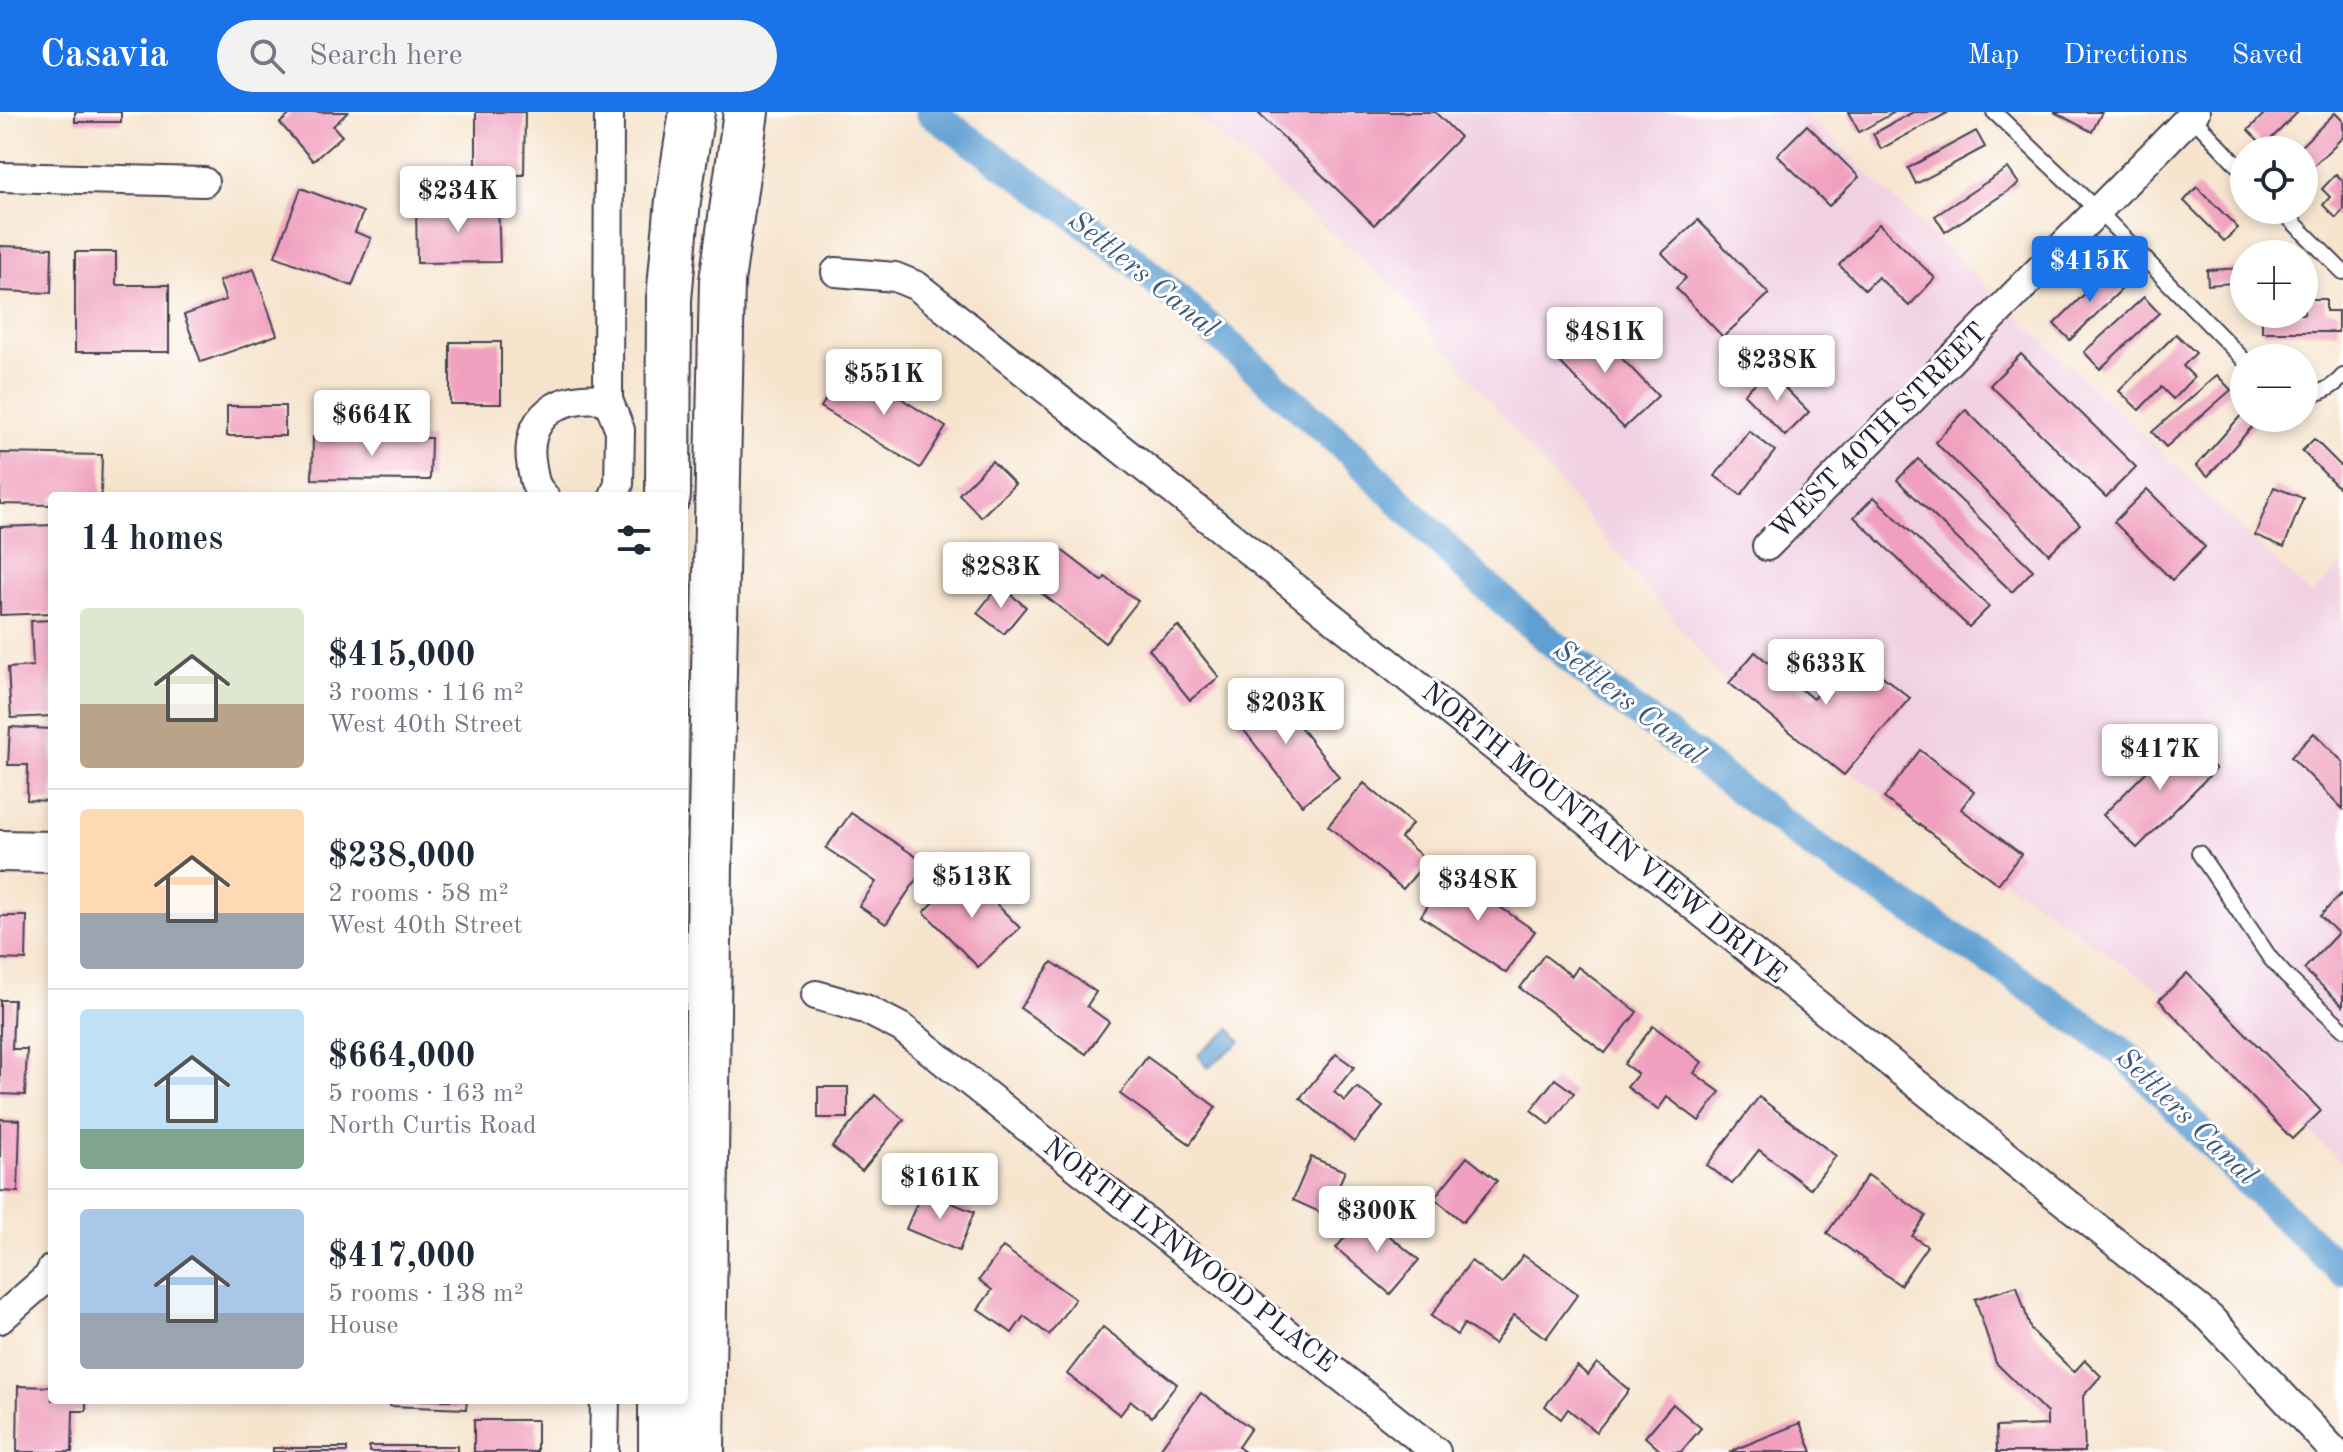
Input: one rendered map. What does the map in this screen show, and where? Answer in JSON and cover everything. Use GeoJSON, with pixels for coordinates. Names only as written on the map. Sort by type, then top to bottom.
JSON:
{"type":"FeatureCollection","features":[{"type":"Feature","properties":{"kind":"main road"},"geometry":{"type":"LineString","coordinates":[[668,492],[669,299],[678,200],[692,112]]}},
{"type":"Feature","properties":{"kind":"main road"},"geometry":{"type":"LineString","coordinates":[[702,1452],[697,864],[722,281],[746,112]]}},
{"type":"Feature","properties":{"kind":"main road"},"geometry":{"type":"LineString","coordinates":[[661,1404],[661,1452]]}},
{"type":"Feature","properties":{"kind":"street"},"geometry":{"type":"LineString","coordinates":[[609,112],[608,400],[620,430],[619,484],[616,492]]}},
{"type":"Feature","properties":{"kind":"street","name":"WEST 40TH STREET"},"geometry":{"type":"LineString","coordinates":[[1767,546],[2193,114]]}},
{"type":"Feature","properties":{"kind":"street"},"geometry":{"type":"LineString","coordinates":[[0,177],[204,182]]}},
{"type":"Feature","properties":{"kind":"street","name":"NORTH MOUNTAIN VIEW DRIVE"},"geometry":{"type":"LineString","coordinates":[[836,272],[895,277],[917,286],[2210,1318],[2335,1452]]}},
{"type":"Feature","properties":{"kind":"street"},"geometry":{"type":"LineString","coordinates":[[540,492],[536,487],[530,457],[533,433],[539,419],[555,405],[586,396],[608,400]]}},
{"type":"Feature","properties":{"kind":"street"},"geometry":{"type":"LineString","coordinates":[[0,851],[48,852]]}},
{"type":"Feature","properties":{"kind":"street","name":"NORTH LYNWOOD PLACE"},"geometry":{"type":"LineString","coordinates":[[816,995],[865,1009],[902,1028],[1436,1452]]}},
{"type":"Feature","properties":{"kind":"street"},"geometry":{"type":"LineString","coordinates":[[0,1319],[48,1277]]}},
{"type":"Feature","properties":{"kind":"street"},"geometry":{"type":"LineString","coordinates":[[604,1452],[605,1404]]}},
{"type":"Feature","properties":{"kind":"lane"},"geometry":{"type":"LineString","coordinates":[[1994,112],[2098,211],[2230,346]]}},
{"type":"Feature","properties":{"kind":"lane"},"geometry":{"type":"LineString","coordinates":[[2193,114],[2230,156]]}},
{"type":"Feature","properties":{"kind":"lane"},"geometry":{"type":"LineString","coordinates":[[2295,224],[2343,272]]}},
{"type":"Feature","properties":{"kind":"lane"},"geometry":{"type":"LineString","coordinates":[[2318,392],[2343,376]]}},
{"type":"Feature","properties":{"kind":"lane"},"geometry":{"type":"LineString","coordinates":[[2199,853],[2270,958],[2343,1029]]}},
{"type":"Feature","properties":{"kind":"shaded area"},"geometry":{"type":"Polygon","coordinates":[[[1193,112],[1803,112],[2311,595],[2343,563],[2343,1164],[2162,992],[1726,683],[1397,290],[1193,112]]]}},
{"type":"Feature","properties":{"kind":"water"},"geometry":{"type":"Polygon","coordinates":[[[1230,1029],[1241,1041],[1208,1068],[1198,1055],[1230,1029]]]}},
{"type":"Feature","properties":{"kind":"building"},"geometry":{"type":"Polygon","coordinates":[[[75,112],[121,112],[121,122],[75,122],[75,112]]]}},
{"type":"Feature","properties":{"kind":"building"},"geometry":{"type":"Polygon","coordinates":[[[293,112],[348,112],[333,126],[342,136],[313,161],[280,123],[293,112]]]}},
{"type":"Feature","properties":{"kind":"building"},"geometry":{"type":"Polygon","coordinates":[[[476,112],[525,112],[524,175],[476,174],[476,112]]]}},
{"type":"Feature","properties":{"kind":"building"},"geometry":{"type":"Polygon","coordinates":[[[1257,112],[1435,112],[1460,137],[1374,225],[1257,112]]]}},
{"type":"Feature","properties":{"kind":"building"},"geometry":{"type":"Polygon","coordinates":[[[1848,112],[1895,112],[1859,132],[1848,112]]]}},
{"type":"Feature","properties":{"kind":"building"},"geometry":{"type":"Polygon","coordinates":[[[1913,112],[1949,112],[1881,149],[1873,134],[1913,112]]]}},
{"type":"Feature","properties":{"kind":"building"},"geometry":{"type":"Polygon","coordinates":[[[2054,112],[2102,112],[2092,132],[2054,112]]]}},
{"type":"Feature","properties":{"kind":"building"},"geometry":{"type":"Polygon","coordinates":[[[2266,112],[2298,112],[2274,136],[2254,136],[2248,130],[2266,112]]]}},
{"type":"Feature","properties":{"kind":"building"},"geometry":{"type":"Polygon","coordinates":[[[2335,113],[2343,121],[2343,137],[2318,161],[2318,136],[2311,136],[2335,113]]]}},
{"type":"Feature","properties":{"kind":"building"},"geometry":{"type":"Polygon","coordinates":[[[1807,125],[1859,177],[1829,206],[1777,155],[1807,125]]]}},
{"type":"Feature","properties":{"kind":"building"},"geometry":{"type":"Polygon","coordinates":[[[1976,131],[1985,147],[1916,184],[1908,168],[1976,131]]]}},
{"type":"Feature","properties":{"kind":"building"},"geometry":{"type":"Polygon","coordinates":[[[2008,168],[2019,184],[1945,232],[1935,216],[2008,168]]]}},
{"type":"Feature","properties":{"kind":"building"},"geometry":{"type":"Polygon","coordinates":[[[2336,174],[2343,181],[2343,210],[2336,218],[2323,205],[2330,197],[2322,189],[2336,174]]]}},
{"type":"Feature","properties":{"kind":"building"},"geometry":{"type":"Polygon","coordinates":[[[2197,187],[2230,220],[2230,224],[2238,228],[2224,241],[2184,201],[2197,187]]]}},
{"type":"Feature","properties":{"kind":"building"},"geometry":{"type":"Polygon","coordinates":[[[301,188],[363,212],[355,232],[371,238],[352,286],[275,256],[301,188]]]}},
{"type":"Feature","properties":{"kind":"building"},"geometry":{"type":"Polygon","coordinates":[[[498,204],[500,262],[417,263],[416,206],[498,204]]]}},
{"type":"Feature","properties":{"kind":"building"},"geometry":{"type":"Polygon","coordinates":[[[1698,220],[1769,294],[1723,337],[1676,288],[1686,278],[1662,253],[1698,220]]]}},
{"type":"Feature","properties":{"kind":"building"},"geometry":{"type":"Polygon","coordinates":[[[1879,224],[1935,278],[1909,306],[1878,277],[1865,290],[1839,265],[1879,224]]]}},
{"type":"Feature","properties":{"kind":"building"},"geometry":{"type":"Polygon","coordinates":[[[0,246],[52,248],[51,293],[0,291],[0,246]]]}},
{"type":"Feature","properties":{"kind":"building"},"geometry":{"type":"Polygon","coordinates":[[[75,252],[116,252],[116,285],[169,285],[169,352],[75,352],[75,252]]]}},
{"type":"Feature","properties":{"kind":"building"},"geometry":{"type":"Polygon","coordinates":[[[254,269],[277,335],[201,362],[184,315],[226,300],[219,281],[254,269]]]}},
{"type":"Feature","properties":{"kind":"building"},"geometry":{"type":"Polygon","coordinates":[[[2110,269],[2126,285],[2070,340],[2054,324],[2110,269]]]}},
{"type":"Feature","properties":{"kind":"building"},"geometry":{"type":"Polygon","coordinates":[[[2230,269],[2230,283],[2208,285],[2207,270],[2230,269]]]}},
{"type":"Feature","properties":{"kind":"building"},"geometry":{"type":"Polygon","coordinates":[[[2144,297],[2159,313],[2100,369],[2084,352],[2144,297]]]}},
{"type":"Feature","properties":{"kind":"building"},"geometry":{"type":"Polygon","coordinates":[[[2318,299],[2326,299],[2326,311],[2338,311],[2338,332],[2262,332],[2262,328],[2318,328],[2318,299]]]}},
{"type":"Feature","properties":{"kind":"building"},"geometry":{"type":"Polygon","coordinates":[[[1586,321],[1658,396],[1624,428],[1552,354],[1586,321]]]}},
{"type":"Feature","properties":{"kind":"building"},"geometry":{"type":"Polygon","coordinates":[[[2176,334],[2196,353],[2183,366],[2194,377],[2173,399],[2161,387],[2139,410],[2119,391],[2176,334]]]}},
{"type":"Feature","properties":{"kind":"building"},"geometry":{"type":"Polygon","coordinates":[[[450,342],[501,342],[501,404],[450,404],[450,342]]]}},
{"type":"Feature","properties":{"kind":"building"},"geometry":{"type":"Polygon","coordinates":[[[2021,354],[2136,467],[2106,497],[1990,385],[2021,354]]]}},
{"type":"Feature","properties":{"kind":"building"},"geometry":{"type":"Polygon","coordinates":[[[848,365],[946,427],[920,468],[821,407],[848,365]]]}},
{"type":"Feature","properties":{"kind":"building"},"geometry":{"type":"Polygon","coordinates":[[[1768,371],[1809,412],[1785,436],[1744,394],[1768,371]]]}},
{"type":"Feature","properties":{"kind":"building"},"geometry":{"type":"Polygon","coordinates":[[[2217,375],[2230,389],[2166,447],[2152,432],[2217,375]]]}},
{"type":"Feature","properties":{"kind":"building"},"geometry":{"type":"Polygon","coordinates":[[[227,406],[285,406],[285,436],[227,436],[227,406]]]}},
{"type":"Feature","properties":{"kind":"building"},"geometry":{"type":"Polygon","coordinates":[[[1966,410],[2080,524],[2049,554],[1935,442],[1966,410]]]}},
{"type":"Feature","properties":{"kind":"building"},"geometry":{"type":"Polygon","coordinates":[[[2230,428],[2230,432],[2247,432],[2208,476],[2196,466],[2230,428]]]}},
{"type":"Feature","properties":{"kind":"building"},"geometry":{"type":"Polygon","coordinates":[[[1749,431],[1775,451],[1741,495],[1715,476],[1749,431]]]}},
{"type":"Feature","properties":{"kind":"building"},"geometry":{"type":"Polygon","coordinates":[[[313,437],[431,438],[430,480],[312,479],[313,437]]]}},
{"type":"Feature","properties":{"kind":"building"},"geometry":{"type":"Polygon","coordinates":[[[2314,439],[2343,468],[2343,492],[2302,451],[2314,439]]]}},
{"type":"Feature","properties":{"kind":"building"},"geometry":{"type":"Polygon","coordinates":[[[0,453],[102,455],[101,492],[48,492],[48,505],[0,504],[0,453]]]}},
{"type":"Feature","properties":{"kind":"building"},"geometry":{"type":"Polygon","coordinates":[[[1918,459],[2033,570],[2012,592],[1897,480],[1918,459]]]}},
{"type":"Feature","properties":{"kind":"building"},"geometry":{"type":"Polygon","coordinates":[[[992,461],[1015,484],[981,517],[959,494],[992,461]]]}},
{"type":"Feature","properties":{"kind":"building"},"geometry":{"type":"Polygon","coordinates":[[[2274,487],[2303,498],[2284,547],[2255,535],[2274,487]]]}},
{"type":"Feature","properties":{"kind":"building"},"geometry":{"type":"Polygon","coordinates":[[[2147,489],[2205,547],[2172,580],[2114,522],[2147,489]]]}},
{"type":"Feature","properties":{"kind":"building"},"geometry":{"type":"Polygon","coordinates":[[[1874,497],[1989,607],[1969,627],[1854,517],[1874,497]]]}},
{"type":"Feature","properties":{"kind":"building"},"geometry":{"type":"Polygon","coordinates":[[[48,525],[48,613],[0,615],[0,527],[48,525]]]}},
{"type":"Feature","properties":{"kind":"building"},"geometry":{"type":"Polygon","coordinates":[[[1059,548],[1102,581],[1105,577],[1138,601],[1105,643],[1030,584],[1059,548]]]}},
{"type":"Feature","properties":{"kind":"building"},"geometry":{"type":"Polygon","coordinates":[[[999,585],[1026,607],[1004,634],[977,613],[999,585]]]}},
{"type":"Feature","properties":{"kind":"building"},"geometry":{"type":"Polygon","coordinates":[[[48,620],[48,716],[11,718],[8,668],[33,666],[31,621],[48,620]]]}},
{"type":"Feature","properties":{"kind":"building"},"geometry":{"type":"Polygon","coordinates":[[[1178,626],[1219,677],[1190,700],[1149,649],[1178,626]]]}},
{"type":"Feature","properties":{"kind":"building"},"geometry":{"type":"Polygon","coordinates":[[[1851,651],[1910,698],[1844,775],[1729,683],[1755,652],[1813,699],[1851,651]]]}},
{"type":"Feature","properties":{"kind":"building"},"geometry":{"type":"Polygon","coordinates":[[[1270,688],[1339,777],[1302,805],[1233,716],[1270,688]]]}},
{"type":"Feature","properties":{"kind":"building"},"geometry":{"type":"Polygon","coordinates":[[[10,727],[48,729],[48,801],[27,800],[28,765],[8,765],[10,727]]]}},
{"type":"Feature","properties":{"kind":"building"},"geometry":{"type":"Polygon","coordinates":[[[2314,733],[2343,762],[2343,809],[2291,757],[2314,733]]]}},
{"type":"Feature","properties":{"kind":"building"},"geometry":{"type":"Polygon","coordinates":[[[2183,735],[2216,769],[2137,848],[2103,815],[2183,735]]]}},
{"type":"Feature","properties":{"kind":"building"},"geometry":{"type":"Polygon","coordinates":[[[1920,750],[1974,791],[1961,809],[2021,854],[1998,884],[1884,798],[1920,750]]]}},
{"type":"Feature","properties":{"kind":"building"},"geometry":{"type":"Polygon","coordinates":[[[1364,783],[1412,824],[1401,838],[1427,861],[1403,889],[1328,826],[1364,783]]]}},
{"type":"Feature","properties":{"kind":"building"},"geometry":{"type":"Polygon","coordinates":[[[851,813],[927,864],[886,924],[859,906],[876,882],[826,848],[851,813]]]}},
{"type":"Feature","properties":{"kind":"building"},"geometry":{"type":"Polygon","coordinates":[[[965,872],[1020,928],[978,967],[924,912],[965,872]]]}},
{"type":"Feature","properties":{"kind":"building"},"geometry":{"type":"Polygon","coordinates":[[[1450,873],[1535,931],[1506,973],[1421,916],[1450,873]]]}},
{"type":"Feature","properties":{"kind":"building"},"geometry":{"type":"Polygon","coordinates":[[[2341,894],[2343,1006],[2304,969],[2338,933],[2320,916],[2341,894]]]}},
{"type":"Feature","properties":{"kind":"building"},"geometry":{"type":"Polygon","coordinates":[[[0,916],[27,916],[26,960],[0,959],[0,916]]]}},
{"type":"Feature","properties":{"kind":"building"},"geometry":{"type":"Polygon","coordinates":[[[1544,955],[1572,976],[1578,967],[1637,1012],[1605,1053],[1520,988],[1544,955]]]}},
{"type":"Feature","properties":{"kind":"building"},"geometry":{"type":"Polygon","coordinates":[[[1052,962],[1096,992],[1087,1006],[1109,1022],[1086,1054],[1020,1008],[1052,962]]]}},
{"type":"Feature","properties":{"kind":"building"},"geometry":{"type":"Polygon","coordinates":[[[2187,973],[2321,1111],[2292,1139],[2159,1000],[2187,973]]]}},
{"type":"Feature","properties":{"kind":"building"},"geometry":{"type":"Polygon","coordinates":[[[0,1000],[14,1000],[12,1049],[27,1049],[25,1095],[0,1094],[0,1000]]]}},
{"type":"Feature","properties":{"kind":"building"},"geometry":{"type":"Polygon","coordinates":[[[1653,1026],[1702,1062],[1694,1073],[1720,1092],[1699,1121],[1667,1097],[1658,1110],[1627,1087],[1638,1074],[1624,1064],[1653,1026]]]}},
{"type":"Feature","properties":{"kind":"building"},"geometry":{"type":"Polygon","coordinates":[[[1336,1054],[1354,1067],[1334,1092],[1345,1101],[1357,1087],[1383,1107],[1354,1142],[1300,1098],[1336,1054]]]}},
{"type":"Feature","properties":{"kind":"building"},"geometry":{"type":"Polygon","coordinates":[[[1147,1057],[1216,1107],[1190,1144],[1120,1094],[1147,1057]]]}},
{"type":"Feature","properties":{"kind":"building"},"geometry":{"type":"Polygon","coordinates":[[[1555,1079],[1574,1093],[1550,1125],[1531,1110],[1555,1079]]]}},
{"type":"Feature","properties":{"kind":"building"},"geometry":{"type":"Polygon","coordinates":[[[818,1087],[848,1087],[848,1118],[818,1118],[818,1087]]]}},
{"type":"Feature","properties":{"kind":"building"},"geometry":{"type":"Polygon","coordinates":[[[875,1095],[904,1120],[862,1171],[832,1147],[875,1095]]]}},
{"type":"Feature","properties":{"kind":"building"},"geometry":{"type":"Polygon","coordinates":[[[1759,1097],[1836,1156],[1810,1189],[1759,1150],[1732,1184],[1707,1165],[1759,1097]]]}},
{"type":"Feature","properties":{"kind":"building"},"geometry":{"type":"Polygon","coordinates":[[[0,1119],[20,1120],[18,1192],[0,1191],[0,1119]]]}},
{"type":"Feature","properties":{"kind":"building"},"geometry":{"type":"Polygon","coordinates":[[[1311,1157],[1345,1171],[1326,1215],[1293,1200],[1311,1157]]]}},
{"type":"Feature","properties":{"kind":"building"},"geometry":{"type":"Polygon","coordinates":[[[1467,1157],[1497,1181],[1463,1222],[1434,1198],[1467,1157]]]}},
{"type":"Feature","properties":{"kind":"building"},"geometry":{"type":"Polygon","coordinates":[[[1868,1175],[1926,1216],[1912,1236],[1927,1246],[1900,1285],[1827,1233],[1868,1175]]]}},
{"type":"Feature","properties":{"kind":"building"},"geometry":{"type":"Polygon","coordinates":[[[922,1191],[974,1212],[959,1251],[906,1229],[922,1191]]]}},
{"type":"Feature","properties":{"kind":"building"},"geometry":{"type":"Polygon","coordinates":[[[1364,1215],[1419,1260],[1390,1294],[1336,1248],[1364,1215]]]}},
{"type":"Feature","properties":{"kind":"building"},"geometry":{"type":"Polygon","coordinates":[[[1003,1247],[1075,1299],[1049,1335],[1024,1316],[1012,1333],[978,1309],[992,1290],[979,1280],[1003,1247]]]}},
{"type":"Feature","properties":{"kind":"building"},"geometry":{"type":"Polygon","coordinates":[[[1523,1255],[1578,1294],[1546,1338],[1514,1315],[1494,1344],[1464,1324],[1457,1335],[1431,1316],[1471,1261],[1502,1284],[1523,1255]]]}},
{"type":"Feature","properties":{"kind":"building"},"geometry":{"type":"Polygon","coordinates":[[[2017,1286],[2031,1330],[2074,1372],[2085,1360],[2101,1376],[2083,1396],[2085,1452],[1997,1452],[1996,1427],[2047,1425],[2047,1413],[1996,1363],[1975,1299],[2017,1286]]]}},
{"type":"Feature","properties":{"kind":"building"},"geometry":{"type":"Polygon","coordinates":[[[1103,1327],[1177,1384],[1152,1417],[1131,1401],[1120,1415],[1067,1374],[1103,1327]]]}},
{"type":"Feature","properties":{"kind":"building"},"geometry":{"type":"Polygon","coordinates":[[[1597,1363],[1629,1390],[1596,1432],[1568,1409],[1561,1419],[1545,1406],[1577,1366],[1588,1375],[1597,1363]]]}},
{"type":"Feature","properties":{"kind":"building"},"geometry":{"type":"Polygon","coordinates":[[[18,1386],[48,1387],[48,1404],[86,1404],[86,1411],[73,1411],[72,1452],[17,1452],[18,1386]]]}},
{"type":"Feature","properties":{"kind":"building"},"geometry":{"type":"Polygon","coordinates":[[[1201,1393],[1251,1428],[1238,1447],[1245,1452],[1158,1452],[1201,1393]]]}},
{"type":"Feature","properties":{"kind":"building"},"geometry":{"type":"Polygon","coordinates":[[[390,1404],[467,1404],[466,1409],[390,1404]]]}},
{"type":"Feature","properties":{"kind":"building"},"geometry":{"type":"Polygon","coordinates":[[[1673,1404],[1701,1428],[1681,1452],[1662,1452],[1645,1437],[1673,1404]]]}},
{"type":"Feature","properties":{"kind":"building"},"geometry":{"type":"Polygon","coordinates":[[[474,1420],[537,1420],[537,1452],[474,1452],[474,1420]]]}},
{"type":"Feature","properties":{"kind":"building"},"geometry":{"type":"Polygon","coordinates":[[[1800,1423],[1812,1452],[1729,1452],[1800,1423]]]}},
{"type":"Feature","properties":{"kind":"building"},"geometry":{"type":"Polygon","coordinates":[[[369,1446],[457,1446],[457,1452],[369,1452],[369,1446]]]}},
{"type":"Feature","properties":{"kind":"building"},"geometry":{"type":"Polygon","coordinates":[[[273,1448],[347,1448],[347,1452],[273,1452],[273,1448]]]}},
{"type":"Feature","properties":{"kind":"waterway","name":"Settlers Canal"},"geometry":{"type":"LineString","coordinates":[[930,112],[1133,260],[1352,454],[1478,579],[1610,692],[1818,849],[2003,969],[2125,1054],[2245,1179],[2343,1272]]}}]}
